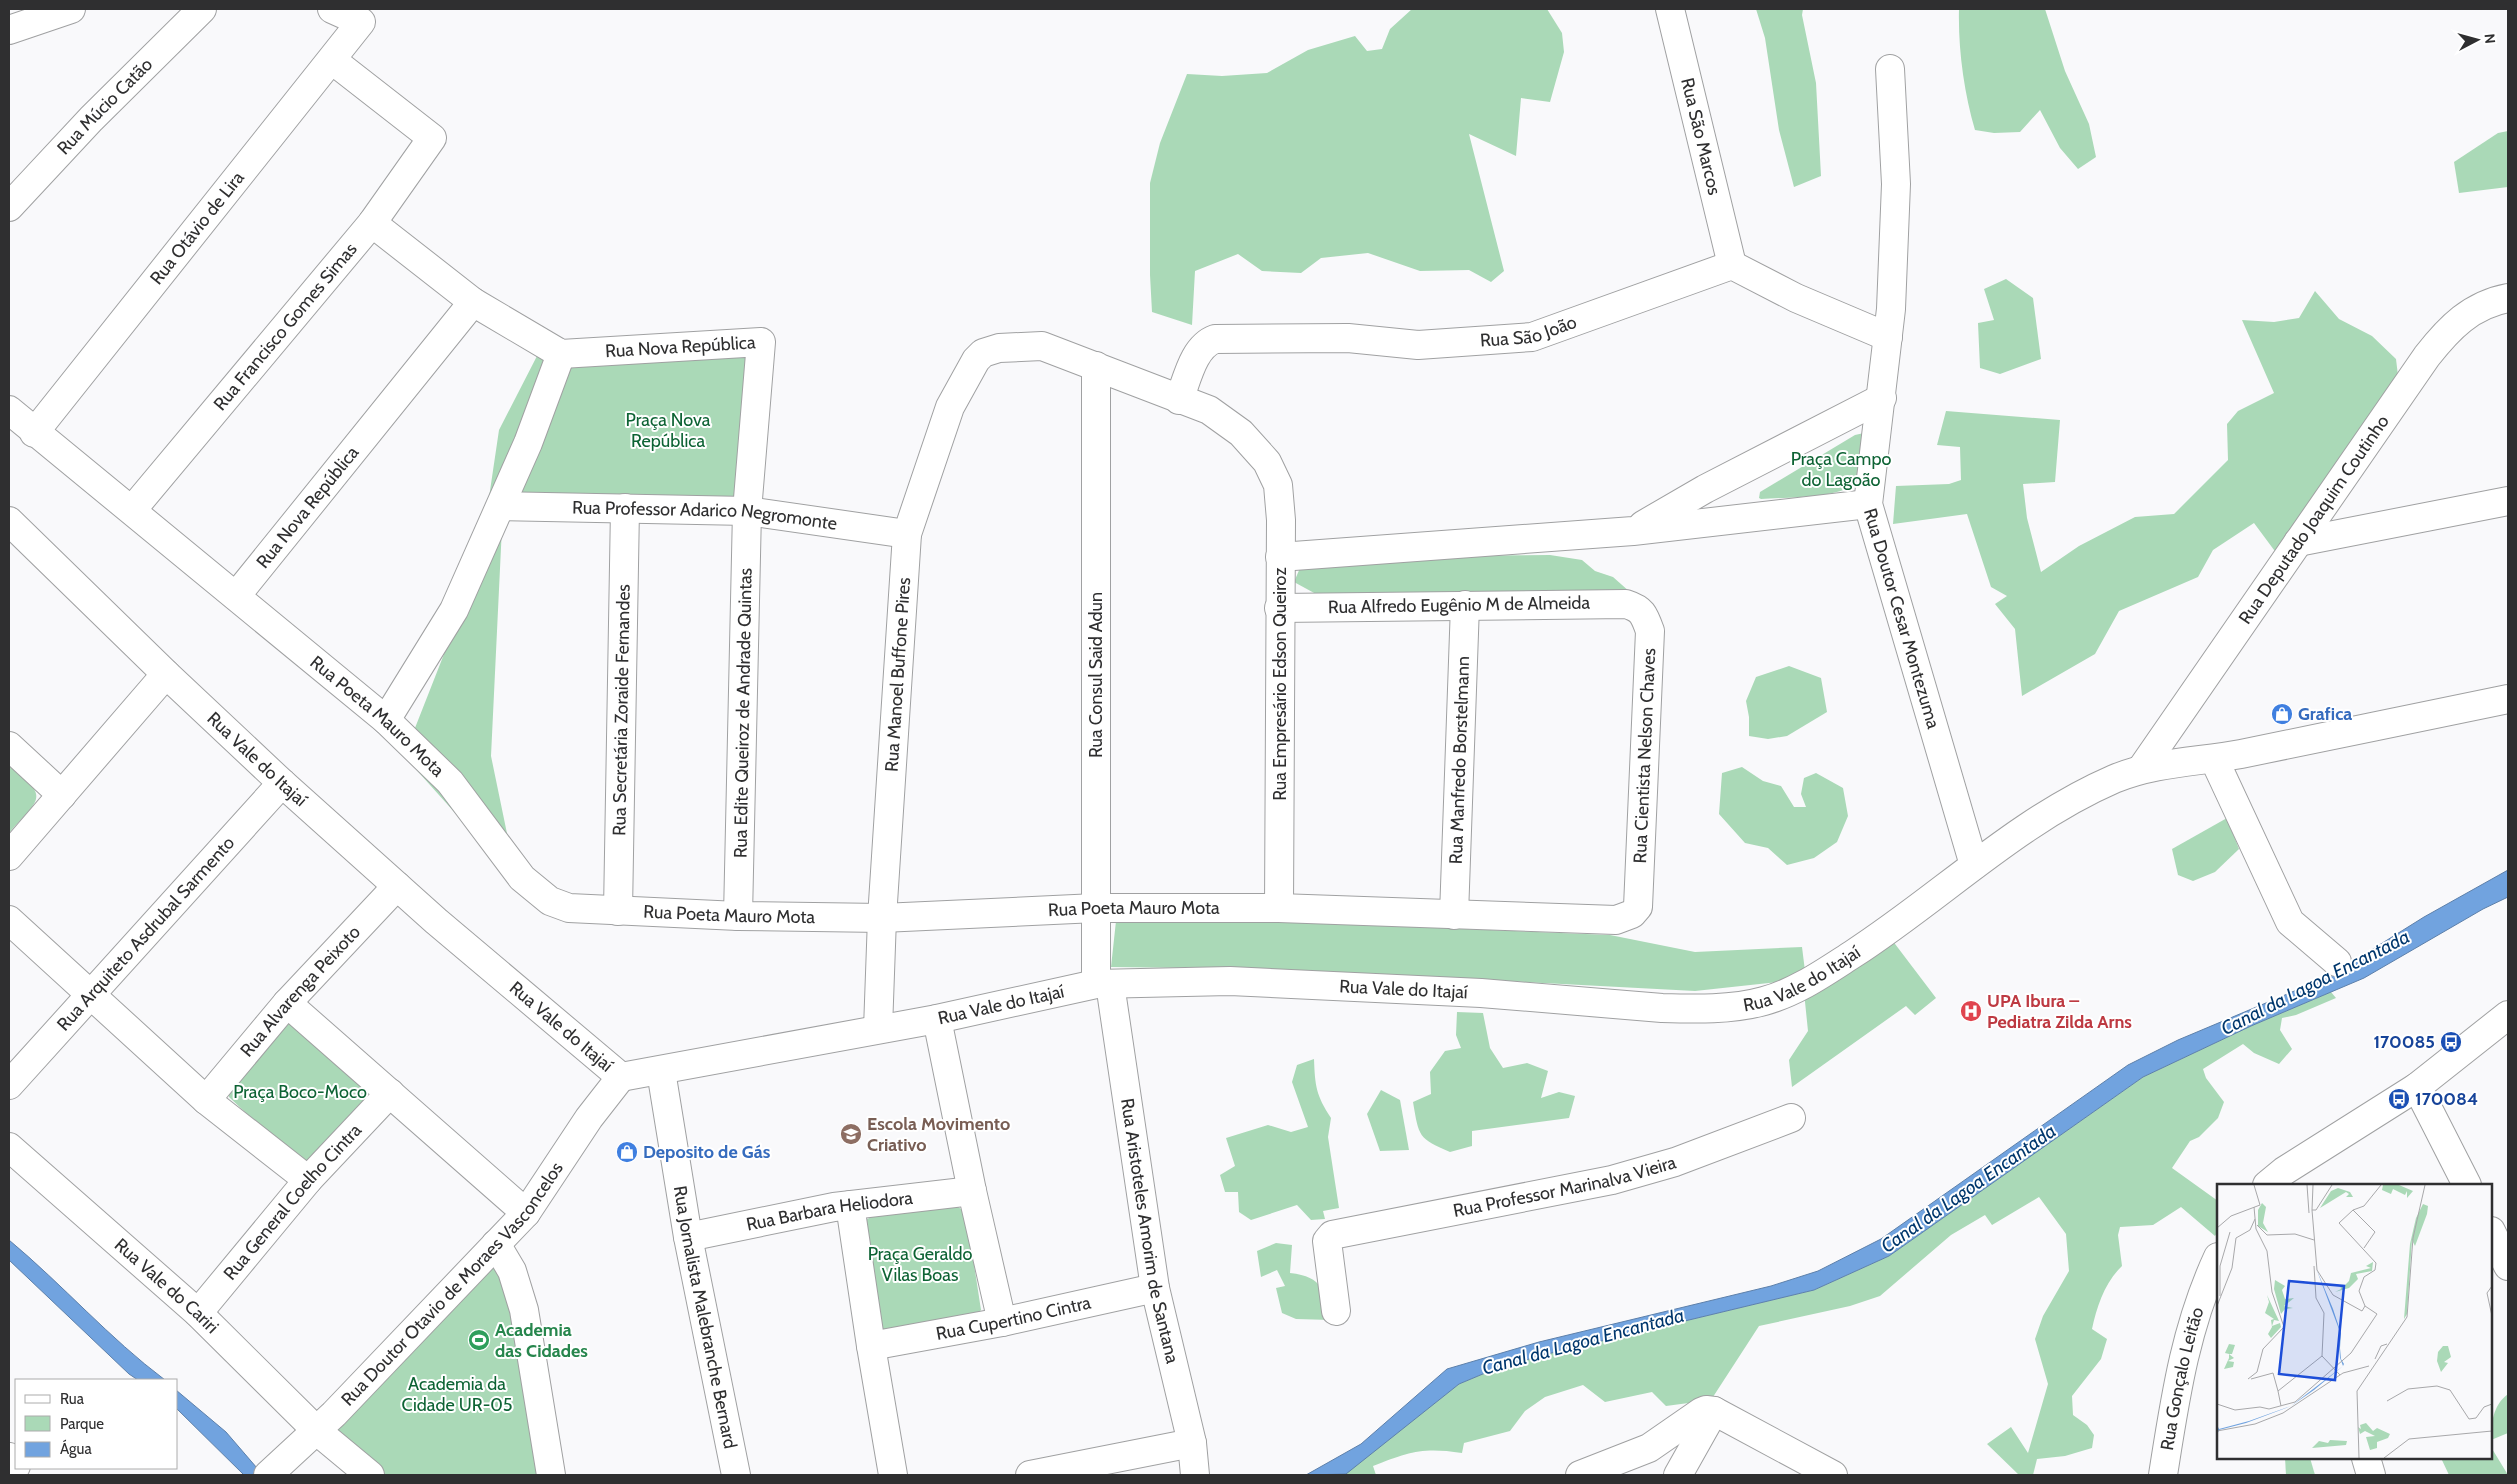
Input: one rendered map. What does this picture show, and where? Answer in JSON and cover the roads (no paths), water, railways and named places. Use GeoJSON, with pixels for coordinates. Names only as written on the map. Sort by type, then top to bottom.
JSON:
{"type":"FeatureCollection","features":[{"type":"Feature","properties":{"kind":"street"},"geometry":{"type":"LineString","coordinates":[[9,30],[71,9]]}},
{"type":"Feature","properties":{"kind":"street","name":"Rua Múcio Catão"},"geometry":{"type":"LineString","coordinates":[[9,207],[91,119],[202,9]]}},
{"type":"Feature","properties":{"kind":"street","name":"Rua Otávio de Lira"},"geometry":{"type":"LineString","coordinates":[[34,433],[361,22],[332,9]]}},
{"type":"Feature","properties":{"kind":"street","name":"Rua São Marcos"},"geometry":{"type":"LineString","coordinates":[[1670,9],[1732,265]]}},
{"type":"Feature","properties":{"kind":"street","name":"Rua Francisco Gomes Simas"},"geometry":{"type":"LineString","coordinates":[[132,510],[372,223],[432,138],[332,60]]}},
{"type":"Feature","properties":{"kind":"street","name":"Rua Doutor Cesar Montezuma"},"geometry":{"type":"LineString","coordinates":[[1890,69],[1896,184],[1888,337],[1868,504],[1974,864]]}},
{"type":"Feature","properties":{"kind":"street"},"geometry":{"type":"LineString","coordinates":[[372,223],[473,302],[561,354],[528,443],[454,610],[386,720]]}},
{"type":"Feature","properties":{"kind":"street"},"geometry":{"type":"LineString","coordinates":[[1732,265],[1796,298],[1888,337]]}},
{"type":"Feature","properties":{"kind":"street","name":"Rua São João"},"geometry":{"type":"LineString","coordinates":[[1179,400],[1198,352],[1209,341],[1215,339],[1348,338],[1418,345],[1532,337],[1732,265]]}},
{"type":"Feature","properties":{"kind":"street","name":"Rua Deputado Joaquim Coutinho"},"geometry":{"type":"LineString","coordinates":[[2142,768],[2418,367],[2449,328],[2470,314],[2508,298]]}},
{"type":"Feature","properties":{"kind":"street","name":"Rua Nova República"},"geometry":{"type":"LineString","coordinates":[[236,596],[473,302]]}},
{"type":"Feature","properties":{"kind":"street","name":"Rua Nova República"},"geometry":{"type":"LineString","coordinates":[[561,354],[761,342],[747,511]]}},
{"type":"Feature","properties":{"kind":"street","name":"Rua Manoel Buffone Pires"},"geometry":{"type":"LineString","coordinates":[[878,1029],[882,918],[907,534],[950,407],[965,376],[983,353],[999,348],[1042,346],[1096,366]]}},
{"type":"Feature","properties":{"kind":"street"},"geometry":{"type":"LineString","coordinates":[[1096,366],[1179,400]]}},
{"type":"Feature","properties":{"kind":"street","name":"Rua Consul Said Adun"},"geometry":{"type":"LineString","coordinates":[[1096,366],[1096,908],[1103,984]]}},
{"type":"Feature","properties":{"kind":"street"},"geometry":{"type":"LineString","coordinates":[[1633,531],[1705,490],[1882,398]]}},
{"type":"Feature","properties":{"kind":"street","name":"Rua Empresário Edson Queiroz"},"geometry":{"type":"LineString","coordinates":[[1179,400],[1209,410],[1226,421],[1267,462],[1278,485],[1281,520],[1279,608],[1279,908]]}},
{"type":"Feature","properties":{"kind":"street","name":"Rua Poeta Mauro Mota"},"geometry":{"type":"LineString","coordinates":[[9,410],[34,433],[132,510],[386,720],[450,782],[522,878],[550,901],[569,908],[738,916],[882,918],[1096,908],[1279,908],[1454,916],[1616,920],[1632,914],[1638,907]]}},
{"type":"Feature","properties":{"kind":"street"},"geometry":{"type":"LineString","coordinates":[[2298,542],[2508,501]]}},
{"type":"Feature","properties":{"kind":"street"},"geometry":{"type":"LineString","coordinates":[[1280,557],[1633,531],[1868,504]]}},
{"type":"Feature","properties":{"kind":"street","name":"Rua Professor Adarico Negromonte"},"geometry":{"type":"LineString","coordinates":[[501,506],[747,511],[907,534]]}},
{"type":"Feature","properties":{"kind":"street","name":"Rua Secretária Zoraide Fernandes"},"geometry":{"type":"LineString","coordinates":[[618,911],[625,508]]}},
{"type":"Feature","properties":{"kind":"street","name":"Rua Edite Queiroz de Andrade Quintas"},"geometry":{"type":"LineString","coordinates":[[738,916],[747,511]]}},
{"type":"Feature","properties":{"kind":"street","name":"Rua Vale do Itajaí"},"geometry":{"type":"LineString","coordinates":[[9,521],[166,674],[282,783],[397,886],[621,1078],[937,1019],[1103,984],[1230,980],[1480,993],[1692,1009],[1754,1003],[1801,988],[1886,932],[1974,864],[2085,793],[2142,768],[2214,759],[2508,699]]}},
{"type":"Feature","properties":{"kind":"street","name":"Rua Alfredo Eugênio M de Almeida"},"geometry":{"type":"LineString","coordinates":[[1279,608],[1626,604],[1638,608]]}},
{"type":"Feature","properties":{"kind":"street","name":"Rua Manfredo Borstelmann"},"geometry":{"type":"LineString","coordinates":[[1454,916],[1465,605]]}},
{"type":"Feature","properties":{"kind":"street","name":"Rua Cientista Nelson Chaves"},"geometry":{"type":"LineString","coordinates":[[1638,608],[1645,617],[1650,631],[1638,907]]}},
{"type":"Feature","properties":{"kind":"street"},"geometry":{"type":"LineString","coordinates":[[9,856],[166,674]]}},
{"type":"Feature","properties":{"kind":"street"},"geometry":{"type":"LineString","coordinates":[[9,746],[62,795]]}},
{"type":"Feature","properties":{"kind":"street"},"geometry":{"type":"LineString","coordinates":[[2214,759],[2290,922],[2337,962]]}},
{"type":"Feature","properties":{"kind":"street","name":"Rua Arquiteto Asdrubal Sarmento"},"geometry":{"type":"LineString","coordinates":[[9,1085],[282,783]]}},
{"type":"Feature","properties":{"kind":"street","name":"Rua Alvarenga Peixoto"},"geometry":{"type":"LineString","coordinates":[[206,1100],[287,1003],[397,886]]}},
{"type":"Feature","properties":{"kind":"street"},"geometry":{"type":"LineString","coordinates":[[9,920],[206,1100],[308,1180]]}},
{"type":"Feature","properties":{"kind":"street","name":"Rua Aristoteles Amorim de Santana"},"geometry":{"type":"LineString","coordinates":[[1103,984],[1155,1288],[1192,1443],[1195,1475]]}},
{"type":"Feature","properties":{"kind":"street"},"geometry":{"type":"LineString","coordinates":[[287,1003],[526,1213]]}},
{"type":"Feature","properties":{"kind":"street"},"geometry":{"type":"LineString","coordinates":[[937,1019],[972,1191],[1002,1322]]}},
{"type":"Feature","properties":{"kind":"street"},"geometry":{"type":"LineString","coordinates":[[2268,1184],[2284,1170],[2417,1087],[2506,1020]]}},
{"type":"Feature","properties":{"kind":"street","name":"Rua Jornalista Malebranche Bernard"},"geometry":{"type":"LineString","coordinates":[[661,1071],[688,1237],[736,1475]]}},
{"type":"Feature","properties":{"kind":"street","name":"Rua Doutor Otavio de Moraes Vasconcelos"},"geometry":{"type":"LineString","coordinates":[[268,1475],[317,1431],[526,1213],[589,1118],[621,1078]]}},
{"type":"Feature","properties":{"kind":"street"},"geometry":{"type":"LineString","coordinates":[[2417,1087],[2466,1184]]}},
{"type":"Feature","properties":{"kind":"street","name":"Rua General Coelho Cintra"},"geometry":{"type":"LineString","coordinates":[[198,1313],[308,1180],[390,1093]]}},
{"type":"Feature","properties":{"kind":"street","name":"Rua Professor Marinalva Vieira"},"geometry":{"type":"LineString","coordinates":[[1336,1311],[1328,1241],[1332,1235],[1612,1180],[1674,1162],[1791,1118]]}},
{"type":"Feature","properties":{"kind":"street","name":"Rua Vale do Cariri"},"geometry":{"type":"LineString","coordinates":[[9,1148],[198,1313],[317,1431],[370,1475]]}},
{"type":"Feature","properties":{"kind":"street","name":"Rua Barbara Heliodora"},"geometry":{"type":"LineString","coordinates":[[688,1237],[850,1205],[972,1191]]}},
{"type":"Feature","properties":{"kind":"street"},"geometry":{"type":"LineString","coordinates":[[850,1205],[870,1346],[893,1475]]}},
{"type":"Feature","properties":{"kind":"street"},"geometry":{"type":"LineString","coordinates":[[2492,1233],[2508,1266]]}},
{"type":"Feature","properties":{"kind":"street"},"geometry":{"type":"LineString","coordinates":[[496,1244],[512,1271],[524,1310],[551,1475]]}},
{"type":"Feature","properties":{"kind":"street","name":"Rua Gonçalo Leitão"},"geometry":{"type":"LineString","coordinates":[[2163,1475],[2177,1387],[2197,1304],[2217,1259]]}},
{"type":"Feature","properties":{"kind":"street","name":"Rua Cupertino Cintra"},"geometry":{"type":"LineString","coordinates":[[870,1346],[1002,1322],[1155,1288]]}},
{"type":"Feature","properties":{"kind":"street"},"geometry":{"type":"LineString","coordinates":[[1580,1475],[1649,1448],[1706,1410],[1714,1411],[1833,1475]]}},
{"type":"Feature","properties":{"kind":"street"},"geometry":{"type":"LineString","coordinates":[[1678,1475],[1714,1411]]}},
{"type":"Feature","properties":{"kind":"street"},"geometry":{"type":"LineString","coordinates":[[1030,1475],[1192,1443]]}},
{"type":"Feature","properties":{"kind":"street"},"geometry":{"type":"LineString","coordinates":[[2366,1459],[2370,1475]]}},
{"type":"Feature","properties":{"kind":"water","name":"Canal da Lagoa Encantada"},"geometry":{"type":"Polygon","coordinates":[[[2508,870],[2508,897],[2483,909],[2364,978],[2251,1026],[2143,1077],[1889,1256],[1814,1290],[1539,1356],[1490,1371],[1459,1384],[1346,1474],[1306,1475],[1361,1444],[1447,1369],[1539,1342],[1771,1286],[1818,1271],[1881,1239],[2128,1065],[2178,1040],[2311,984],[2508,870]]]}},
{"type":"Feature","properties":{"kind":"water"},"geometry":{"type":"Polygon","coordinates":[[[9,1240],[125,1347],[164,1379],[136,1379],[129,1374],[9,1260],[9,1240]]]}},
{"type":"Feature","properties":{"kind":"water"},"geometry":{"type":"Polygon","coordinates":[[[178,1392],[226,1432],[263,1475],[244,1475],[178,1410],[178,1392]]]}},
{"type":"Feature","properties":{"kind":"place","name":"Grafica"},"geometry":{"type":"Point","coordinates":[2282,714]}},
{"type":"Feature","properties":{"kind":"place","name":"UPA Ibura – Pediatra Zilda Arns"},"geometry":{"type":"Point","coordinates":[1971,1011]}},
{"type":"Feature","properties":{"kind":"place","name":"170085"},"geometry":{"type":"Point","coordinates":[2451,1042]}},
{"type":"Feature","properties":{"kind":"place","name":"170084"},"geometry":{"type":"Point","coordinates":[2399,1099]}},
{"type":"Feature","properties":{"kind":"place","name":"Escola Movimento Criativo"},"geometry":{"type":"Point","coordinates":[851,1134]}},
{"type":"Feature","properties":{"kind":"place","name":"Deposito de Gás"},"geometry":{"type":"Point","coordinates":[627,1152]}},
{"type":"Feature","properties":{"kind":"place","name":"Academia das Cidades"},"geometry":{"type":"Point","coordinates":[479,1340]}},
{"type":"Feature","properties":{"kind":"park label","name":"Praça Nova República"},"geometry":{"type":"Point","coordinates":[668,430]}},
{"type":"Feature","properties":{"kind":"park label","name":"Praça Campo do Lagoão"},"geometry":{"type":"Point","coordinates":[1841,469]}},
{"type":"Feature","properties":{"kind":"park label","name":"Praça Boco-Moco"},"geometry":{"type":"Point","coordinates":[300,1092]}},
{"type":"Feature","properties":{"kind":"park label","name":"Praça Geraldo Vilas Boas"},"geometry":{"type":"Point","coordinates":[920,1264]}},
{"type":"Feature","properties":{"kind":"park label","name":"Academia da Cidade UR-05"},"geometry":{"type":"Point","coordinates":[457,1394]}}]}
